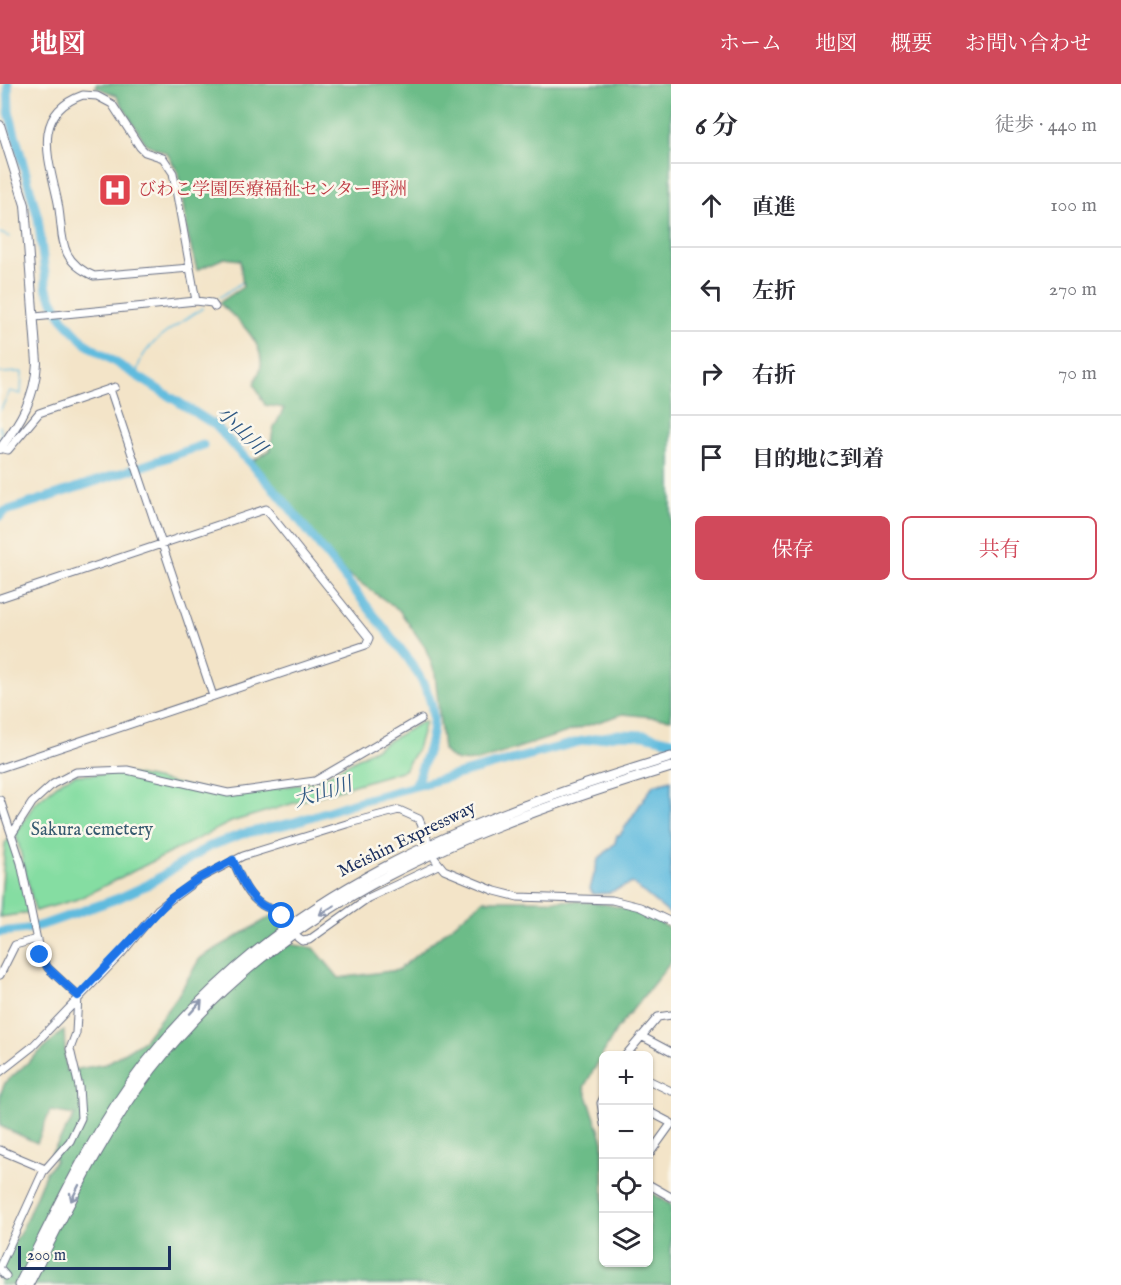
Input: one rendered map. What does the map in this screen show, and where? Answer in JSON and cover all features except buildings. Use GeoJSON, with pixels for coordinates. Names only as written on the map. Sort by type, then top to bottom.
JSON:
{"type":"FeatureCollection","features":[{"type":"Feature","properties":{"kind":"highway","name":"Meishin Expressway"},"geometry":{"type":"LineString","coordinates":[[19,1285],[74,1176],[122,1096],[144,1065],[193,1009],[252,953],[316,905],[421,848],[540,800],[671,757]]}},
{"type":"Feature","properties":{"kind":"highway","name":"Meishin Expressway"},"geometry":{"type":"LineString","coordinates":[[28,1285],[108,1135],[146,1078],[207,1008],[266,954],[359,890],[425,855],[543,808],[671,767]]}},
{"type":"Feature","properties":{"kind":"main road"},"geometry":{"type":"LineString","coordinates":[[0,125],[25,205],[37,363],[33,394],[20,422],[0,448]]}},
{"type":"Feature","properties":{"kind":"street"},"geometry":{"type":"LineString","coordinates":[[190,268],[94,276],[81,270],[72,261],[65,250],[60,232],[58,204],[51,178],[46,136],[52,118],[58,111],[83,95],[106,99],[112,104],[140,147],[169,163],[173,173],[190,268],[196,302]]}},
{"type":"Feature","properties":{"kind":"street"},"geometry":{"type":"LineString","coordinates":[[35,317],[196,302],[212,303],[215,307]]}},
{"type":"Feature","properties":{"kind":"street"},"geometry":{"type":"LineString","coordinates":[[0,448],[8,450],[39,413],[112,388],[213,696]]}},
{"type":"Feature","properties":{"kind":"street"},"geometry":{"type":"LineString","coordinates":[[0,598],[266,509],[369,638],[366,645],[0,768]]}},
{"type":"Feature","properties":{"kind":"street"},"geometry":{"type":"LineString","coordinates":[[12,834],[32,803],[53,784],[76,772],[127,770],[228,792],[315,780],[421,719]]}},
{"type":"Feature","properties":{"kind":"street"},"geometry":{"type":"LineString","coordinates":[[0,800],[21,863],[40,955],[48,968],[78,996]]}},
{"type":"Feature","properties":{"kind":"street"},"geometry":{"type":"LineString","coordinates":[[0,1072],[32,1047],[171,898],[200,878],[233,860],[287,841],[399,810],[418,819],[427,838]]}},
{"type":"Feature","properties":{"kind":"street"},"geometry":{"type":"LineString","coordinates":[[233,860],[251,895],[262,905],[276,908],[282,916]]}},
{"type":"Feature","properties":{"kind":"street"},"geometry":{"type":"LineString","coordinates":[[298,938],[302,941],[309,939],[368,898],[436,862],[444,870],[503,894],[518,897],[612,900],[640,907],[671,922]]}},
{"type":"Feature","properties":{"kind":"street"},"geometry":{"type":"LineString","coordinates":[[1,973],[15,945],[37,938]]}},
{"type":"Feature","properties":{"kind":"street"},"geometry":{"type":"LineString","coordinates":[[6,1276],[0,1267],[1,1256],[23,1220],[45,1169],[70,1141],[81,1118],[79,1087],[70,1049],[76,1033],[78,996]]}},
{"type":"Feature","properties":{"kind":"street"},"geometry":{"type":"LineString","coordinates":[[629,1051],[658,1017],[671,1015]]}},
{"type":"Feature","properties":{"kind":"street"},"geometry":{"type":"LineString","coordinates":[[642,1036],[671,1052]]}},
{"type":"Feature","properties":{"kind":"street"},"geometry":{"type":"LineString","coordinates":[[653,1082],[671,1091]]}},
{"type":"Feature","properties":{"kind":"street"},"geometry":{"type":"LineString","coordinates":[[653,1114],[671,1124],[653,1149]]}},
{"type":"Feature","properties":{"kind":"street"},"geometry":{"type":"LineString","coordinates":[[0,1150],[45,1169]]}},
{"type":"Feature","properties":{"kind":"street"},"geometry":{"type":"LineString","coordinates":[[653,1187],[671,1197]]}},
{"type":"Feature","properties":{"kind":"green space"},"geometry":{"type":"Polygon","coordinates":[[[96,84],[671,84],[671,719],[623,714],[478,761],[459,761],[443,750],[435,673],[425,647],[399,610],[346,573],[253,461],[270,450],[273,430],[284,408],[265,405],[254,384],[261,366],[261,357],[254,339],[219,303],[243,287],[240,260],[224,258],[197,270],[188,236],[178,172],[167,153],[146,144],[116,95],[96,87],[96,84]]]}},
{"type":"Feature","properties":{"kind":"green space","name":"Sakura cemetery"},"geometry":{"type":"Polygon","coordinates":[[[425,722],[417,749],[404,770],[231,822],[78,899],[35,911],[16,834],[34,804],[63,780],[75,775],[127,773],[229,795],[316,782],[425,722]]]}},
{"type":"Feature","properties":{"kind":"green space"},"geometry":{"type":"Polygon","coordinates":[[[10,838],[19,864],[28,910],[27,913],[0,917],[5,843],[10,838]]]}},
{"type":"Feature","properties":{"kind":"green space"},"geometry":{"type":"Polygon","coordinates":[[[484,900],[556,900],[606,905],[652,918],[671,930],[671,962],[617,1029],[604,1051],[599,1051],[599,1061],[584,1087],[599,1130],[599,1267],[653,1267],[653,1194],[671,1205],[671,1285],[0,1285],[0,1268],[24,1225],[46,1172],[56,1160],[51,1154],[75,1115],[50,1111],[37,1143],[0,1126],[0,1095],[5,1083],[64,1030],[66,1071],[106,1064],[144,1040],[177,997],[200,958],[272,916],[294,945],[314,948],[339,978],[398,970],[484,900]]]}},
{"type":"Feature","properties":{"kind":"water"},"geometry":{"type":"Polygon","coordinates":[[[671,780],[671,915],[632,883],[608,893],[593,894],[590,889],[598,860],[615,843],[617,835],[620,835],[653,785],[671,780]]]}},
{"type":"Feature","properties":{"kind":"waterway","name":"小山川"},"geometry":{"type":"LineString","coordinates":[[8,84],[9,112],[38,218],[47,290],[63,319],[86,344],[215,425],[281,497],[407,657],[427,692],[432,706],[433,720],[428,749],[415,786]]}},
{"type":"Feature","properties":{"kind":"waterway"},"geometry":{"type":"LineString","coordinates":[[0,233],[10,237]]}},
{"type":"Feature","properties":{"kind":"waterway"},"geometry":{"type":"LineString","coordinates":[[220,297],[241,283]]}},
{"type":"Feature","properties":{"kind":"waterway"},"geometry":{"type":"LineString","coordinates":[[137,377],[139,366],[151,345],[203,308]]}},
{"type":"Feature","properties":{"kind":"waterway"},"geometry":{"type":"LineString","coordinates":[[0,373],[22,372],[21,394],[10,391],[0,411]]}},
{"type":"Feature","properties":{"kind":"waterway"},"geometry":{"type":"LineString","coordinates":[[0,426],[2,435],[0,438]]}},
{"type":"Feature","properties":{"kind":"waterway"},"geometry":{"type":"LineString","coordinates":[[140,467],[203,445]]}},
{"type":"Feature","properties":{"kind":"waterway"},"geometry":{"type":"LineString","coordinates":[[0,516],[3,512],[133,469]]}},
{"type":"Feature","properties":{"kind":"waterway","name":"大山川"},"geometry":{"type":"LineString","coordinates":[[0,932],[27,929],[119,898],[147,885],[208,847],[242,834],[292,823],[356,802],[578,742],[619,734],[645,735],[671,741]]}},
{"type":"Feature","properties":{"kind":"place","name":"びわこ学園医療福祉センター野洲"},"geometry":{"type":"Point","coordinates":[115,190]}},
{"type":"Feature","properties":{"kind":"route"},"geometry":{"type":"LineString","coordinates":[[40,955],[48,968],[78,996],[122,953],[158,909],[200,878],[233,860],[244,886],[251,895],[262,905],[276,908],[282,916]]}}]}
